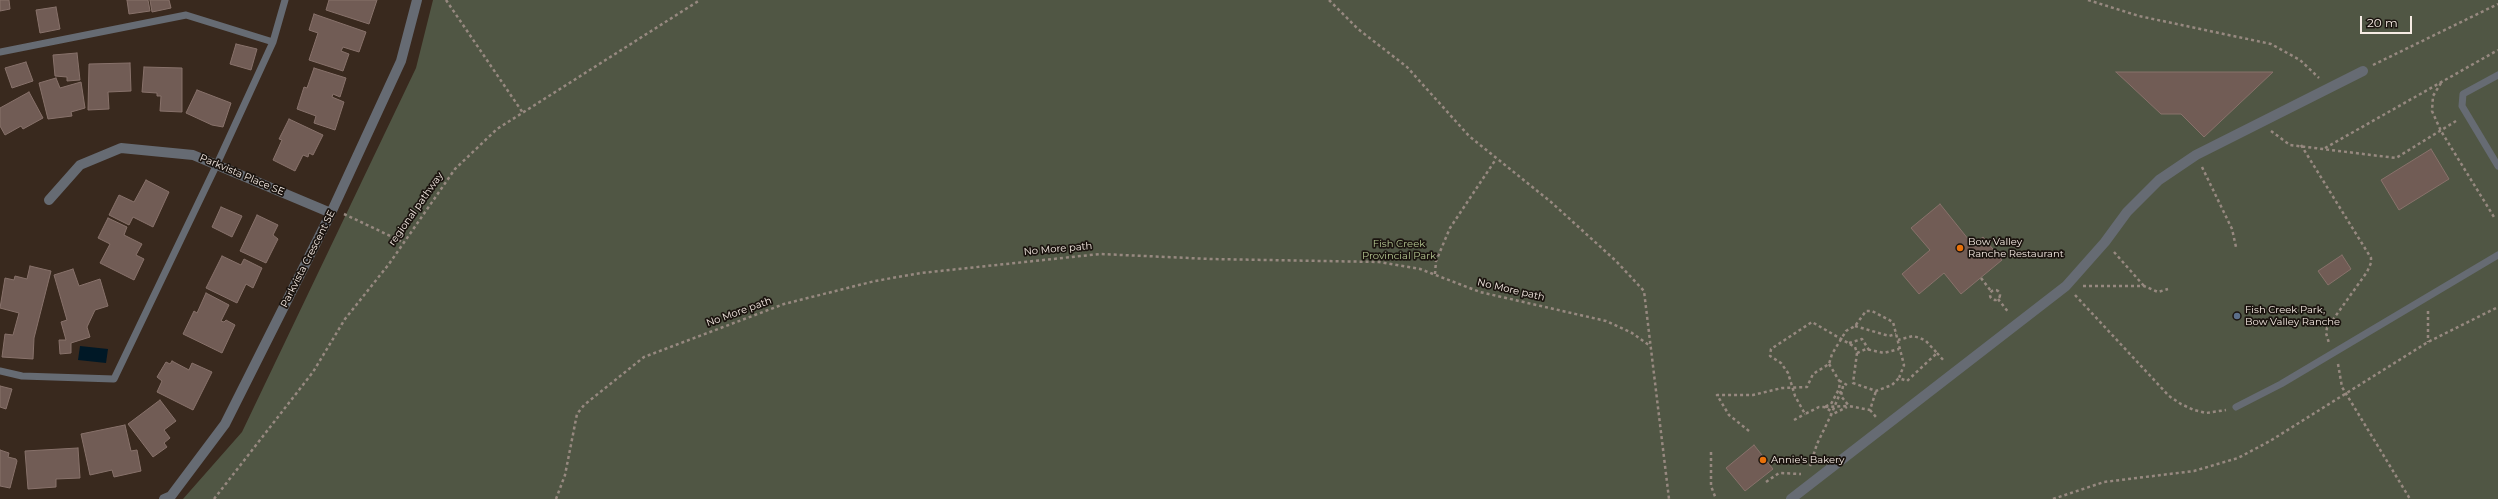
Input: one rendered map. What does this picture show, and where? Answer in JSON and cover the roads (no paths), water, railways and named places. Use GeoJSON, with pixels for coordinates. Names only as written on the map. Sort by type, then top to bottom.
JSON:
{"type":"FeatureCollection","features":[{"type":"Feature","properties":{"kind":"street","name":"Parkvista Crescent SE"},"geometry":{"type":"LineString","coordinates":[[164,499],[171,496],[225,424],[331,213],[401,61],[418,0]]}},
{"type":"Feature","properties":{"kind":"street"},"geometry":{"type":"LineString","coordinates":[[1790,499],[1812,478],[2066,286],[2105,242],[2128,212],[2160,180],[2196,155],[2261,124],[2363,71]]}},
{"type":"Feature","properties":{"kind":"street","name":"Parkvista Place SE"},"geometry":{"type":"LineString","coordinates":[[49,200],[80,165],[121,148],[194,155],[331,213]]}},
{"type":"Feature","properties":{"kind":"lane"},"geometry":{"type":"LineString","coordinates":[[0,371],[22,376],[114,378],[217,164],[273,42],[285,0]]}},
{"type":"Feature","properties":{"kind":"lane"},"geometry":{"type":"LineString","coordinates":[[0,52],[186,15],[273,42]]}},
{"type":"Feature","properties":{"kind":"lane"},"geometry":{"type":"LineString","coordinates":[[2498,75],[2464,94],[2462,106],[2498,166]]}},
{"type":"Feature","properties":{"kind":"lane"},"geometry":{"type":"LineString","coordinates":[[2236,407],[2281,384],[2498,255]]}},
{"type":"Feature","properties":{"kind":"water"},"geometry":{"type":"Polygon","coordinates":[[[80,346],[108,349],[106,363],[78,360],[80,346]]]}},
{"type":"Feature","properties":{"kind":"place","name":"Bow Valley Ranche Restaurant"},"geometry":{"type":"Point","coordinates":[1960,248]}},
{"type":"Feature","properties":{"kind":"place","name":"Fish Creek Park, Bow Valley Ranche"},"geometry":{"type":"Point","coordinates":[2237,316]}},
{"type":"Feature","properties":{"kind":"place","name":"Annie's Bakery"},"geometry":{"type":"Point","coordinates":[1763,460]}},
{"type":"Feature","properties":{"kind":"park label","name":"Fish Creek Provincial Park"},"geometry":{"type":"Point","coordinates":[1399,250]}}]}
